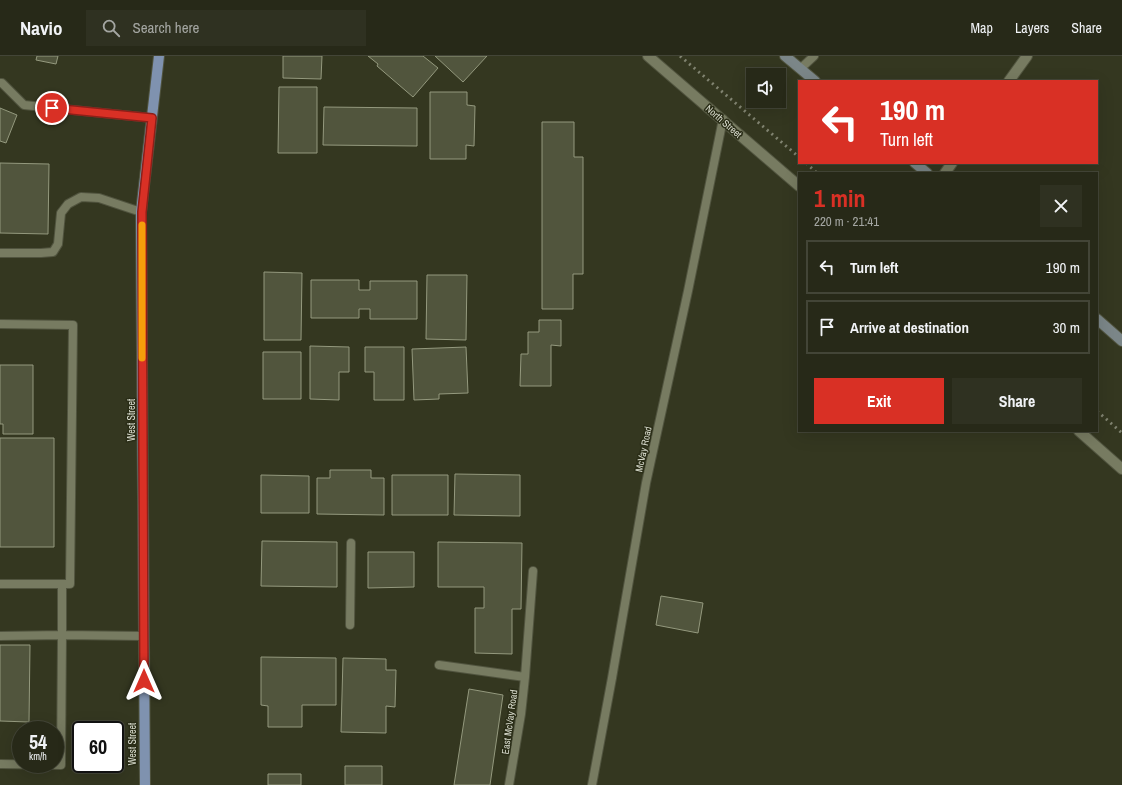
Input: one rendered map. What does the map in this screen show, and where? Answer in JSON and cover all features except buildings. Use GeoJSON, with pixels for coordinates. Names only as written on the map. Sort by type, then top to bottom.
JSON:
{"type":"FeatureCollection","features":[{"type":"Feature","properties":{"kind":"main road","name":"West Street"},"geometry":{"type":"LineString","coordinates":[[144,785],[142,212],[159,56]]}},
{"type":"Feature","properties":{"kind":"main road"},"geometry":{"type":"LineString","coordinates":[[785,56],[814,80]]}},
{"type":"Feature","properties":{"kind":"main road"},"geometry":{"type":"LineString","coordinates":[[915,164],[926,172]]}},
{"type":"Feature","properties":{"kind":"main road"},"geometry":{"type":"LineString","coordinates":[[1098,320],[1122,341]]}},
{"type":"Feature","properties":{"kind":"street","name":"North Street"},"geometry":{"type":"LineString","coordinates":[[648,56],[798,185]]}},
{"type":"Feature","properties":{"kind":"street"},"geometry":{"type":"LineString","coordinates":[[1010,80],[1027,56]]}},
{"type":"Feature","properties":{"kind":"street"},"geometry":{"type":"LineString","coordinates":[[1080,432],[1122,469]]}},
{"type":"Feature","properties":{"kind":"lane"},"geometry":{"type":"LineString","coordinates":[[800,68],[814,56]]}},
{"type":"Feature","properties":{"kind":"lane"},"geometry":{"type":"LineString","coordinates":[[0,83],[24,105],[152,118]]}},
{"type":"Feature","properties":{"kind":"lane","name":"McVay Road"},"geometry":{"type":"LineString","coordinates":[[592,785],[646,483],[688,291],[723,119]]}},
{"type":"Feature","properties":{"kind":"lane"},"geometry":{"type":"LineString","coordinates":[[0,253],[53,252],[58,244],[61,214],[68,204],[81,197],[100,198],[142,212]]}},
{"type":"Feature","properties":{"kind":"lane"},"geometry":{"type":"LineString","coordinates":[[0,324],[73,325],[70,584],[0,584]]}},
{"type":"Feature","properties":{"kind":"lane"},"geometry":{"type":"LineString","coordinates":[[350,624],[351,543]]}},
{"type":"Feature","properties":{"kind":"lane"},"geometry":{"type":"LineString","coordinates":[[525,677],[533,571]]}},
{"type":"Feature","properties":{"kind":"lane"},"geometry":{"type":"LineString","coordinates":[[0,764],[61,764],[62,584]]}},
{"type":"Feature","properties":{"kind":"lane"},"geometry":{"type":"LineString","coordinates":[[0,636],[144,636]]}},
{"type":"Feature","properties":{"kind":"lane","name":"East McVay Road"},"geometry":{"type":"LineString","coordinates":[[439,665],[525,677],[521,714],[509,785]]}},
{"type":"Feature","properties":{"kind":"railway"},"geometry":{"type":"LineString","coordinates":[[680,56],[798,156]]}},
{"type":"Feature","properties":{"kind":"railway"},"geometry":{"type":"LineString","coordinates":[[807,164],[816,172]]}},
{"type":"Feature","properties":{"kind":"railway"},"geometry":{"type":"LineString","coordinates":[[1098,412],[1122,433]]}},
{"type":"Feature","properties":{"kind":"slow traffic"},"geometry":{"type":"LineString","coordinates":[[142,225],[142,358]]}},
{"type":"Feature","properties":{"kind":"route"},"geometry":{"type":"LineString","coordinates":[[52,108],[152,118],[142,212],[144,681]]}}]}
